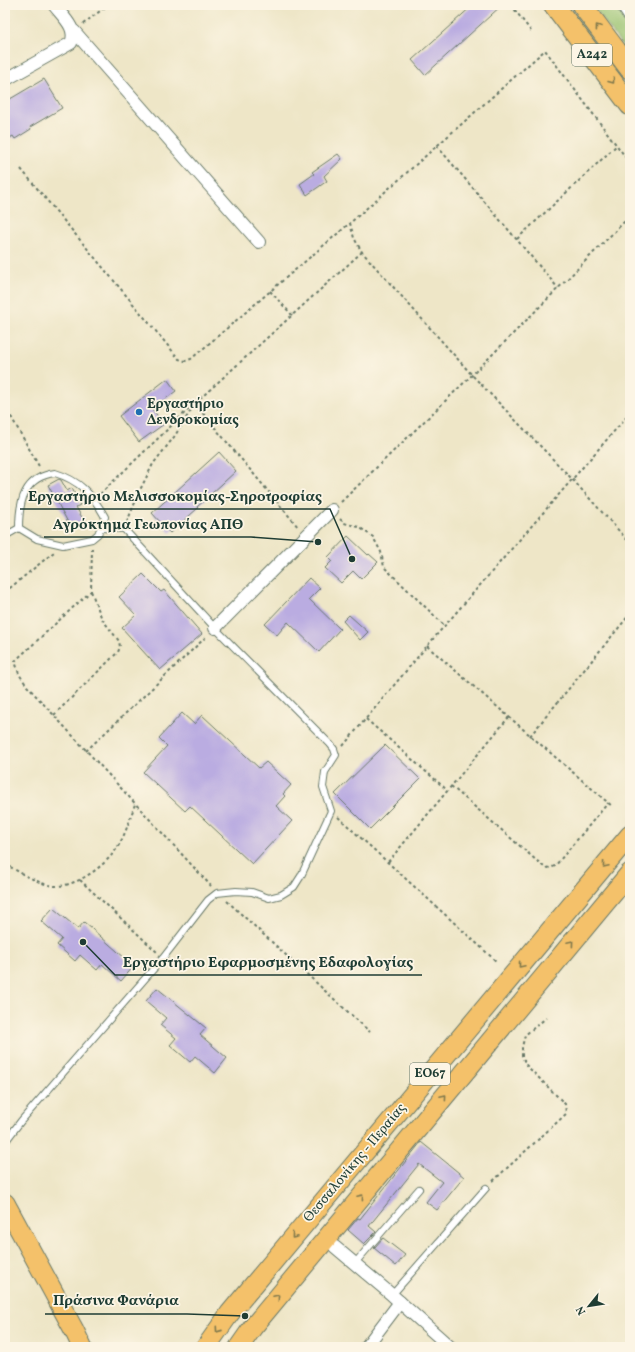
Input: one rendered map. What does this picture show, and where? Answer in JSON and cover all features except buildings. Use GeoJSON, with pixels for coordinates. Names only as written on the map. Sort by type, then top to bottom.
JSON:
{"type":"FeatureCollection","features":[{"type":"Feature","properties":{"kind":"highway","name":"Α242"},"geometry":{"type":"LineString","coordinates":[[554,5],[630,105]]}},
{"type":"Feature","properties":{"kind":"highway","name":"Α242"},"geometry":{"type":"LineString","coordinates":[[582,5],[630,69]]}},
{"type":"Feature","properties":{"kind":"main road","name":"Θεσσαλονίκης - Περαίας"},"geometry":{"type":"LineString","coordinates":[[206,1347],[230,1312],[630,835]]}},
{"type":"Feature","properties":{"kind":"main road","name":"Θεσσαλονίκης - Περαίας"},"geometry":{"type":"LineString","coordinates":[[239,1347],[252,1327],[630,873]]}},
{"type":"Feature","properties":{"kind":"main road"},"geometry":{"type":"LineString","coordinates":[[5,1203],[78,1339],[87,1347]]}},
{"type":"Feature","properties":{"kind":"street"},"geometry":{"type":"LineString","coordinates":[[54,5],[74,31],[259,242]]}},
{"type":"Feature","properties":{"kind":"street"},"geometry":{"type":"LineString","coordinates":[[5,80],[67,45],[74,37],[74,31]]}},
{"type":"Feature","properties":{"kind":"street"},"geometry":{"type":"LineString","coordinates":[[215,628],[332,510]]}},
{"type":"Feature","properties":{"kind":"street"},"geometry":{"type":"LineString","coordinates":[[335,1247],[396,1298],[450,1347]]}},
{"type":"Feature","properties":{"kind":"street"},"geometry":{"type":"LineString","coordinates":[[366,1347],[396,1298]]}},
{"type":"Feature","properties":{"kind":"lane"},"geometry":{"type":"LineString","coordinates":[[54,473],[74,480],[94,500],[105,517],[98,534],[92,539],[64,545],[37,539],[19,528],[20,505],[28,487],[34,480],[43,474],[54,473]]}},
{"type":"Feature","properties":{"kind":"lane"},"geometry":{"type":"LineString","coordinates":[[5,536],[19,528]]}},
{"type":"Feature","properties":{"kind":"lane"},"geometry":{"type":"LineString","coordinates":[[5,1142],[21,1121],[163,958],[208,900],[218,893],[236,891],[252,892],[269,898],[282,895],[294,887],[331,811],[323,787],[325,772],[336,755],[330,744],[215,628],[124,529],[101,528]]}},
{"type":"Feature","properties":{"kind":"lane"},"geometry":{"type":"LineString","coordinates":[[396,1298],[486,1188]]}},
{"type":"Feature","properties":{"kind":"lane"},"geometry":{"type":"LineString","coordinates":[[355,1263],[419,1189]]}},
{"type":"Feature","properties":{"kind":"path"},"geometry":{"type":"LineString","coordinates":[[74,31],[108,5]]}},
{"type":"Feature","properties":{"kind":"path"},"geometry":{"type":"LineString","coordinates":[[511,5],[531,31]]}},
{"type":"Feature","properties":{"kind":"path"},"geometry":{"type":"LineString","coordinates":[[22,169],[179,359],[185,361],[191,359],[350,223],[545,50],[630,163]]}},
{"type":"Feature","properties":{"kind":"path"},"geometry":{"type":"LineString","coordinates":[[517,239],[617,145]]}},
{"type":"Feature","properties":{"kind":"path"},"geometry":{"type":"LineString","coordinates":[[437,146],[558,288]]}},
{"type":"Feature","properties":{"kind":"path"},"geometry":{"type":"LineString","coordinates":[[445,626],[384,566],[381,552],[373,538],[359,526],[344,523],[332,510],[472,375],[630,216]]}},
{"type":"Feature","properties":{"kind":"path"},"geometry":{"type":"LineString","coordinates":[[350,223],[354,238],[362,252],[472,375],[572,479],[630,543]]}},
{"type":"Feature","properties":{"kind":"path"},"geometry":{"type":"LineString","coordinates":[[94,500],[194,404],[362,252]]}},
{"type":"Feature","properties":{"kind":"path"},"geometry":{"type":"LineString","coordinates":[[270,291],[292,315]]}},
{"type":"Feature","properties":{"kind":"path"},"geometry":{"type":"LineString","coordinates":[[124,529],[153,464],[174,437],[194,404]]}},
{"type":"Feature","properties":{"kind":"path"},"geometry":{"type":"LineString","coordinates":[[194,404],[306,536]]}},
{"type":"Feature","properties":{"kind":"path"},"geometry":{"type":"LineString","coordinates":[[5,406],[43,474]]}},
{"type":"Feature","properties":{"kind":"path"},"geometry":{"type":"LineString","coordinates":[[336,755],[427,646],[630,413]]}},
{"type":"Feature","properties":{"kind":"path"},"geometry":{"type":"LineString","coordinates":[[54,715],[118,652],[120,647],[119,641],[102,619],[91,591],[92,539]]}},
{"type":"Feature","properties":{"kind":"path"},"geometry":{"type":"LineString","coordinates":[[5,592],[64,545]]}},
{"type":"Feature","properties":{"kind":"path"},"geometry":{"type":"LineString","coordinates":[[91,591],[15,661],[19,674],[27,686],[86,751],[218,893],[370,1032]]}},
{"type":"Feature","properties":{"kind":"path"},"geometry":{"type":"LineString","coordinates":[[530,736],[630,614]]}},
{"type":"Feature","properties":{"kind":"path"},"geometry":{"type":"LineString","coordinates":[[86,751],[215,628]]}},
{"type":"Feature","properties":{"kind":"path"},"geometry":{"type":"LineString","coordinates":[[427,646],[613,807]]}},
{"type":"Feature","properties":{"kind":"path"},"geometry":{"type":"LineString","coordinates":[[388,862],[509,717]]}},
{"type":"Feature","properties":{"kind":"path"},"geometry":{"type":"LineString","coordinates":[[366,719],[447,790]]}},
{"type":"Feature","properties":{"kind":"path"},"geometry":{"type":"LineString","coordinates":[[451,786],[544,867],[550,868],[555,866],[608,803]]}},
{"type":"Feature","properties":{"kind":"path"},"geometry":{"type":"LineString","coordinates":[[5,864],[38,882],[58,886],[80,880],[100,866],[115,851],[128,825],[135,804]]}},
{"type":"Feature","properties":{"kind":"path"},"geometry":{"type":"LineString","coordinates":[[331,811],[496,961]]}},
{"type":"Feature","properties":{"kind":"path"},"geometry":{"type":"LineString","coordinates":[[80,880],[163,958]]}},
{"type":"Feature","properties":{"kind":"path"},"geometry":{"type":"LineString","coordinates":[[486,1188],[566,1114],[565,1104],[526,1065],[522,1056],[522,1047],[526,1035],[546,1018]]}},
{"type":"Feature","properties":{"kind":"green space"},"geometry":{"type":"Polygon","coordinates":[[[592,5],[615,5],[630,26],[630,56],[592,5]]]}},
{"type":"Feature","properties":{"kind":"place","name":"Εργαστήριο Δενδροκομίας"},"geometry":{"type":"Point","coordinates":[139,412]}},
{"type":"Feature","properties":{"kind":"place","name":"Αγρόκτημα Γεωπονίας ΑΠΘ"},"geometry":{"type":"Point","coordinates":[318,542]}},
{"type":"Feature","properties":{"kind":"place","name":"Εργαστήριο Μελισσοκομίας-Σηροτροφίας"},"geometry":{"type":"Point","coordinates":[352,559]}},
{"type":"Feature","properties":{"kind":"place","name":"Εργαστήριο Εφαρμοσμένης Εδαφολογίας"},"geometry":{"type":"Point","coordinates":[83,942]}},
{"type":"Feature","properties":{"kind":"place","name":"Πράσινα Φανάρια"},"geometry":{"type":"Point","coordinates":[245,1316]}}]}
